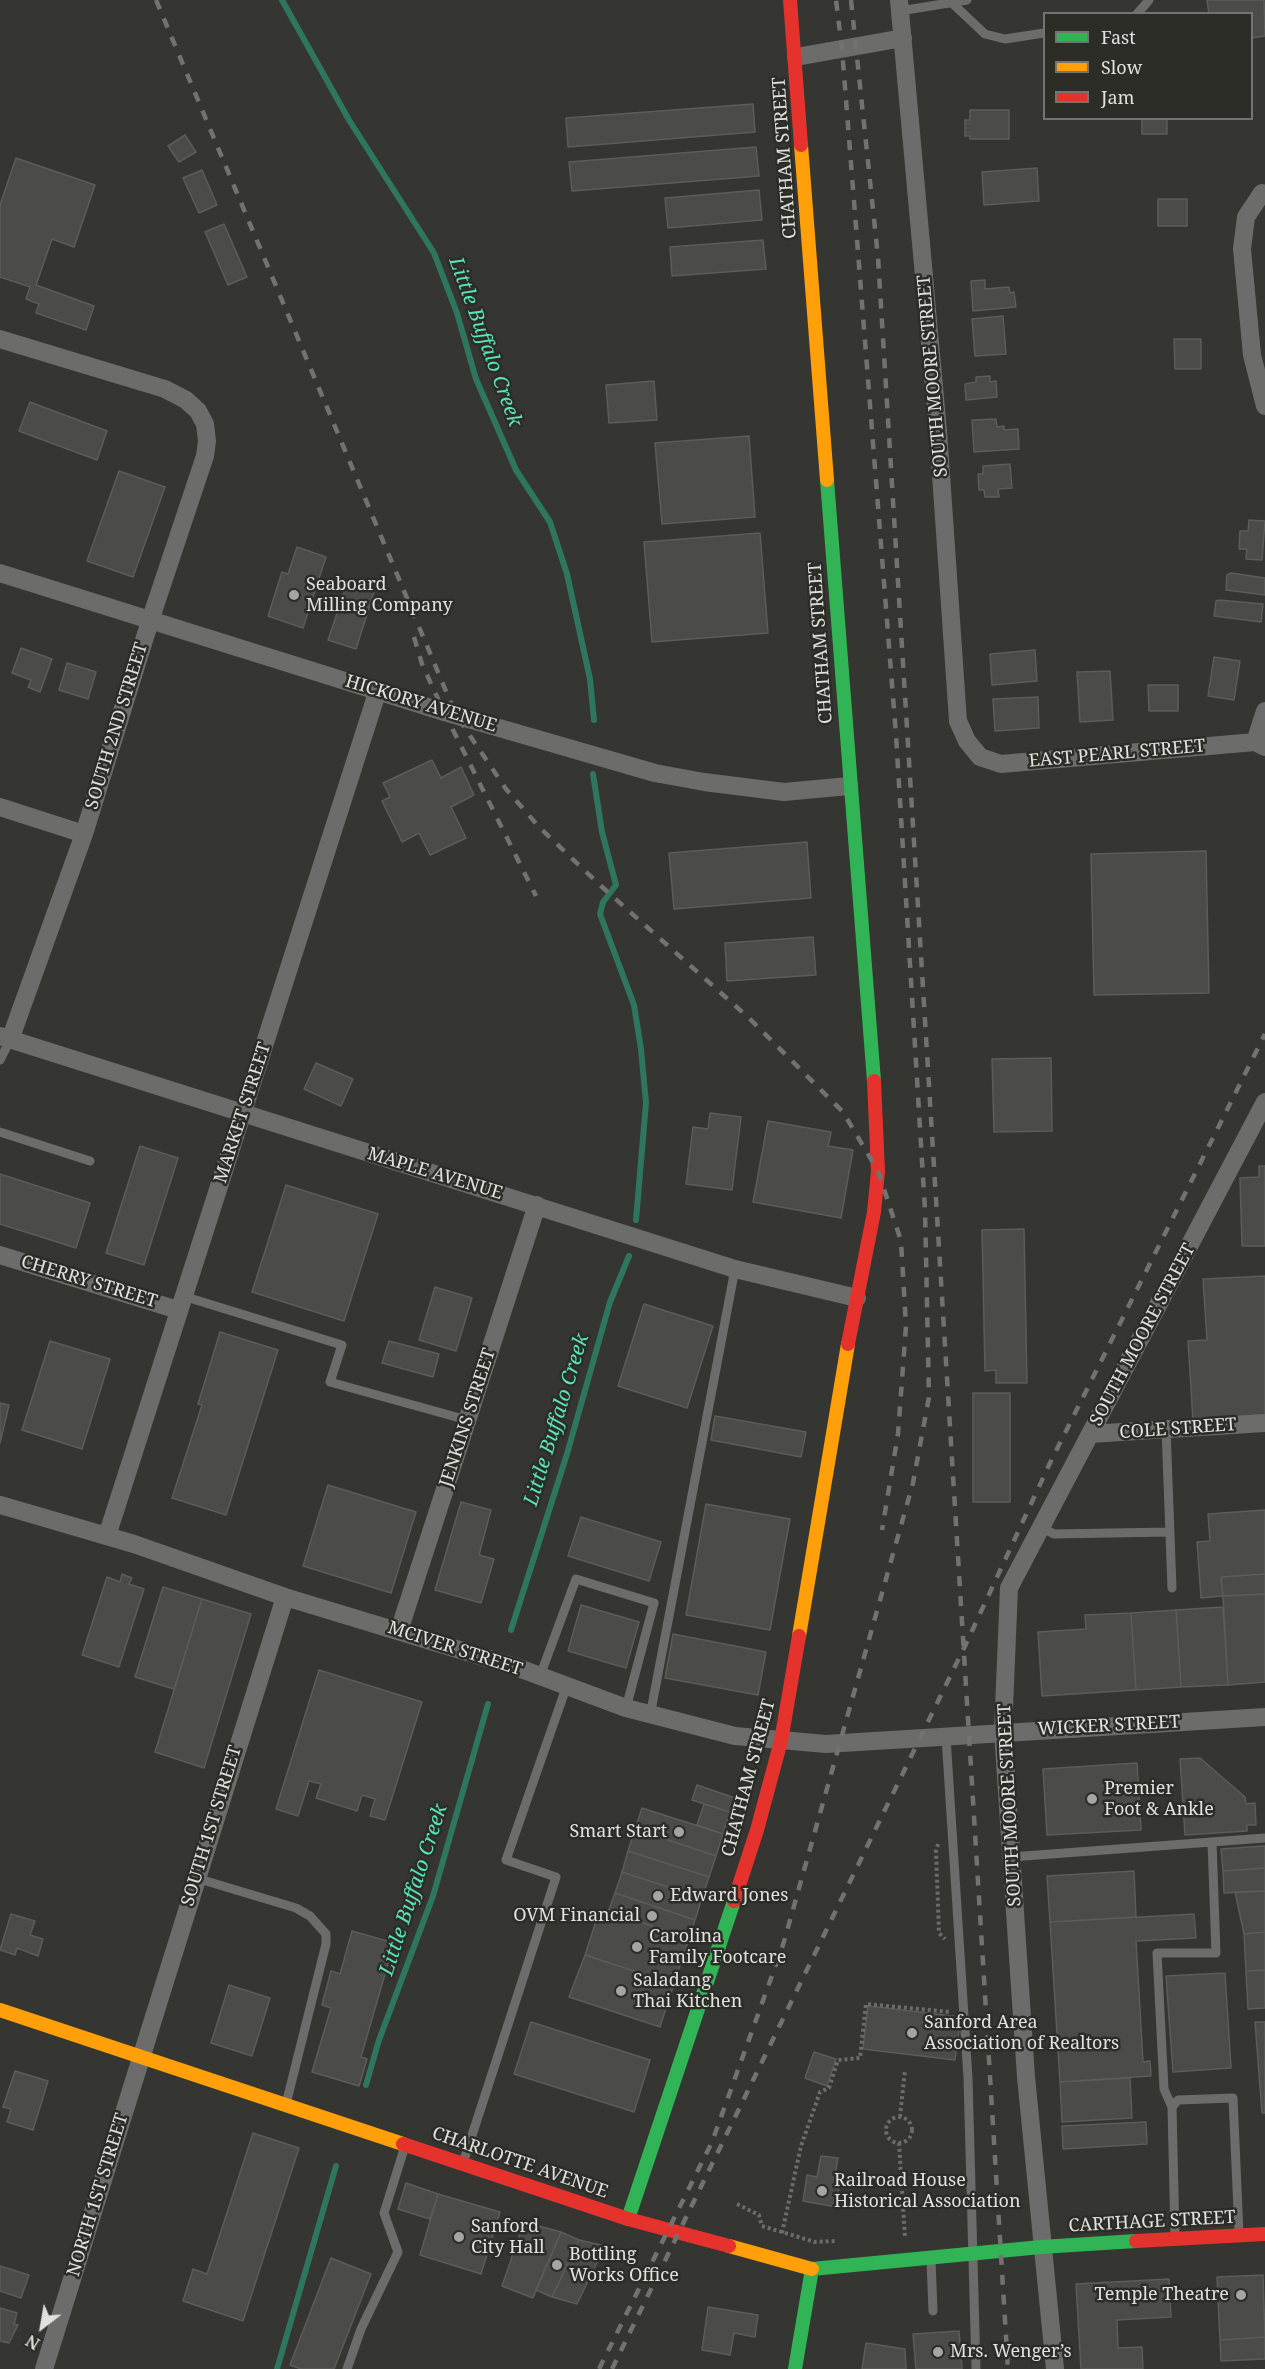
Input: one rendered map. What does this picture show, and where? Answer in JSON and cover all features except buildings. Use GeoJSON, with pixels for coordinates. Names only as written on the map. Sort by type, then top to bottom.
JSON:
{"type":"FeatureCollection","features":[{"type":"Feature","properties":{"kind":"street","name":"CHATHAM STREET"},"geometry":{"type":"LineString","coordinates":[[628,2219],[757,1830],[781,1741],[875,1202],[878,1171],[877,1120],[849,786],[790,0]]}},
{"type":"Feature","properties":{"kind":"street","name":"SOUTH MOORE STREET"},"geometry":{"type":"LineString","coordinates":[[900,6],[938,431],[958,721],[973,749]]}},
{"type":"Feature","properties":{"kind":"street"},"geometry":{"type":"LineString","coordinates":[[796,57],[903,38]]}},
{"type":"Feature","properties":{"kind":"street"},"geometry":{"type":"LineString","coordinates":[[1262,193],[1246,217],[1242,249],[1252,355],[1265,406]]}},
{"type":"Feature","properties":{"kind":"street","name":"SOUTH 2ND STREET"},"geometry":{"type":"LineString","coordinates":[[0,339],[165,389],[186,400],[198,411],[205,424],[205,456],[150,621],[84,834],[5,1038]]}},
{"type":"Feature","properties":{"kind":"street","name":"HICKORY AVENUE"},"geometry":{"type":"LineString","coordinates":[[0,573],[527,737],[655,772],[704,782],[784,792],[849,786]]}},
{"type":"Feature","properties":{"kind":"street","name":"MARKET STREET"},"geometry":{"type":"LineString","coordinates":[[107,1536],[378,690]]}},
{"type":"Feature","properties":{"kind":"street"},"geometry":{"type":"LineString","coordinates":[[1260,745],[1265,711]]}},
{"type":"Feature","properties":{"kind":"street","name":"EAST PEARL STREET"},"geometry":{"type":"LineString","coordinates":[[973,749],[980,757],[1000,764],[1260,745]]}},
{"type":"Feature","properties":{"kind":"street"},"geometry":{"type":"LineString","coordinates":[[0,807],[84,834]]}},
{"type":"Feature","properties":{"kind":"street","name":"MAPLE AVENUE"},"geometry":{"type":"LineString","coordinates":[[5,1038],[735,1269],[858,1290]]}},
{"type":"Feature","properties":{"kind":"street","name":"SOUTH MOORE STREET"},"geometry":{"type":"LineString","coordinates":[[1055,2369],[1041,2247],[1026,2077],[1003,1732],[1009,1588],[1265,1102]]}},
{"type":"Feature","properties":{"kind":"street","name":"JENKINS STREET"},"geometry":{"type":"LineString","coordinates":[[399,1630],[537,1205]]}},
{"type":"Feature","properties":{"kind":"street","name":"CHERRY STREET"},"geometry":{"type":"LineString","coordinates":[[0,1255],[180,1303]]}},
{"type":"Feature","properties":{"kind":"street","name":"COLE STREET"},"geometry":{"type":"LineString","coordinates":[[1090,1434],[1265,1423]]}},
{"type":"Feature","properties":{"kind":"street","name":"MCIVER STREET"},"geometry":{"type":"LineString","coordinates":[[0,1505],[107,1536],[285,1597],[399,1630],[540,1676],[566,1688],[650,1716],[735,1737],[809,1744],[917,1738]]}},
{"type":"Feature","properties":{"kind":"street","name":"SOUTH 1ST STREET"},"geometry":{"type":"LineString","coordinates":[[141,2055],[285,1597]]}},
{"type":"Feature","properties":{"kind":"street","name":"WICKER STREET"},"geometry":{"type":"LineString","coordinates":[[917,1738],[1265,1717]]}},
{"type":"Feature","properties":{"kind":"street","name":"CHARLOTTE AVENUE"},"geometry":{"type":"LineString","coordinates":[[0,2010],[141,2055],[628,2219],[812,2269],[1041,2247]]}},
{"type":"Feature","properties":{"kind":"street","name":"NORTH 1ST STREET"},"geometry":{"type":"LineString","coordinates":[[44,2369],[141,2055]]}},
{"type":"Feature","properties":{"kind":"street","name":"CARTHAGE STREET"},"geometry":{"type":"LineString","coordinates":[[1041,2247],[1265,2234]]}},
{"type":"Feature","properties":{"kind":"street"},"geometry":{"type":"LineString","coordinates":[[795,2369],[812,2269]]}},
{"type":"Feature","properties":{"kind":"lane"},"geometry":{"type":"LineString","coordinates":[[900,6],[967,0]]}},
{"type":"Feature","properties":{"kind":"lane"},"geometry":{"type":"LineString","coordinates":[[1139,12],[1149,0]]}},
{"type":"Feature","properties":{"kind":"lane"},"geometry":{"type":"LineString","coordinates":[[952,3],[985,34],[1005,39],[1043,33]]}},
{"type":"Feature","properties":{"kind":"lane"},"geometry":{"type":"LineString","coordinates":[[0,1060],[5,1038]]}},
{"type":"Feature","properties":{"kind":"lane"},"geometry":{"type":"LineString","coordinates":[[0,1132],[90,1161]]}},
{"type":"Feature","properties":{"kind":"lane"},"geometry":{"type":"LineString","coordinates":[[650,1716],[735,1269]]}},
{"type":"Feature","properties":{"kind":"lane"},"geometry":{"type":"LineString","coordinates":[[180,1303],[342,1344],[330,1382],[467,1420]]}},
{"type":"Feature","properties":{"kind":"lane"},"geometry":{"type":"LineString","coordinates":[[1166,1429],[1172,1588]]}},
{"type":"Feature","properties":{"kind":"lane"},"geometry":{"type":"LineString","coordinates":[[1041,1527],[1054,1534],[1170,1532]]}},
{"type":"Feature","properties":{"kind":"lane"},"geometry":{"type":"LineString","coordinates":[[540,1676],[576,1579],[654,1603],[626,1708]]}},
{"type":"Feature","properties":{"kind":"lane"},"geometry":{"type":"LineString","coordinates":[[463,2163],[556,1877],[506,1860],[566,1688]]}},
{"type":"Feature","properties":{"kind":"lane"},"geometry":{"type":"LineString","coordinates":[[946,1737],[968,2078],[976,2369]]}},
{"type":"Feature","properties":{"kind":"lane"},"geometry":{"type":"LineString","coordinates":[[1011,1857],[1265,1838]]}},
{"type":"Feature","properties":{"kind":"lane"},"geometry":{"type":"LineString","coordinates":[[1175,2238],[1172,2108],[1164,2089],[1157,1953],[1216,1953],[1212,1842]]}},
{"type":"Feature","properties":{"kind":"lane"},"geometry":{"type":"LineString","coordinates":[[196,1878],[296,1908],[310,1916],[326,1934],[326,1944],[286,2104]]}},
{"type":"Feature","properties":{"kind":"lane"},"geometry":{"type":"LineString","coordinates":[[1172,2108],[1178,2100],[1233,2098],[1239,2236]]}},
{"type":"Feature","properties":{"kind":"lane"},"geometry":{"type":"LineString","coordinates":[[347,2369],[362,2329],[398,2252],[384,2213],[405,2144]]}},
{"type":"Feature","properties":{"kind":"lane"},"geometry":{"type":"LineString","coordinates":[[930,2258],[933,2311]]}},
{"type":"Feature","properties":{"kind":"path"},"geometry":{"type":"LineString","coordinates":[[940,1840],[936,1851],[939,1933],[945,1938],[946,1948]]}},
{"type":"Feature","properties":{"kind":"path"},"geometry":{"type":"LineString","coordinates":[[782,2233],[801,2146],[820,2092],[829,2088],[838,2060],[860,2058],[866,2004],[953,2012],[952,2002]]}},
{"type":"Feature","properties":{"kind":"path"},"geometry":{"type":"LineString","coordinates":[[900,2117],[905,2070]]}},
{"type":"Feature","properties":{"kind":"path"},"geometry":{"type":"LineString","coordinates":[[900,2117],[911,2124],[912,2133],[908,2140],[899,2143],[888,2138],[886,2129],[892,2119],[900,2117]]}},
{"type":"Feature","properties":{"kind":"path"},"geometry":{"type":"LineString","coordinates":[[899,2143],[905,2238]]}},
{"type":"Feature","properties":{"kind":"path"},"geometry":{"type":"LineString","coordinates":[[737,2204],[759,2215],[762,2226],[814,2242],[837,2241]]}},
{"type":"Feature","properties":{"kind":"path"},"geometry":{"type":"LineString","coordinates":[[894,2238],[916,2236]]}},
{"type":"Feature","properties":{"kind":"waterway","name":"Little Buffalo Creek"},"geometry":{"type":"LineString","coordinates":[[282,0],[349,120],[434,253],[457,313],[476,379],[516,470],[550,522],[567,574],[590,679],[594,720]]}},
{"type":"Feature","properties":{"kind":"waterway","name":"Little Buffalo Creek"},"geometry":{"type":"LineString","coordinates":[[593,774],[602,832],[616,885],[603,902],[600,914],[634,1005],[641,1049],[646,1103],[636,1220]]}},
{"type":"Feature","properties":{"kind":"waterway","name":"Little Buffalo Creek"},"geometry":{"type":"LineString","coordinates":[[511,1630],[567,1454],[610,1302],[629,1256]]}},
{"type":"Feature","properties":{"kind":"waterway","name":"Little Buffalo Creek"},"geometry":{"type":"LineString","coordinates":[[366,2085],[379,2040],[433,1896],[488,1704]]}},
{"type":"Feature","properties":{"kind":"waterway","name":"Little Buffalo Creek"},"geometry":{"type":"LineString","coordinates":[[277,2369],[336,2166]]}},
{"type":"Feature","properties":{"kind":"railway"},"geometry":{"type":"LineString","coordinates":[[156,0],[456,715],[506,789],[540,828],[601,886],[749,1018],[843,1112],[878,1171],[901,1241],[906,1326],[898,1434],[882,1530]]}},
{"type":"Feature","properties":{"kind":"railway"},"geometry":{"type":"LineString","coordinates":[[599,2369],[712,2142],[783,1945],[913,1483],[929,1397],[925,1210],[896,735],[842,49],[836,0]]}},
{"type":"Feature","properties":{"kind":"railway"},"geometry":{"type":"LineString","coordinates":[[851,0],[878,257],[1008,2369]]}},
{"type":"Feature","properties":{"kind":"railway"},"geometry":{"type":"LineString","coordinates":[[414,637],[422,664],[444,712],[536,896]]}},
{"type":"Feature","properties":{"kind":"railway"},"geometry":{"type":"LineString","coordinates":[[612,2369],[965,1646],[1050,1463],[1265,1034]]}},
{"type":"Feature","properties":{"kind":"traffic: fast"},"geometry":{"type":"LineString","coordinates":[[827,480],[874,1081]]}},
{"type":"Feature","properties":{"kind":"traffic: fast"},"geometry":{"type":"LineString","coordinates":[[628,2219],[734,1901]]}},
{"type":"Feature","properties":{"kind":"traffic: fast"},"geometry":{"type":"LineString","coordinates":[[795,2369],[812,2269],[1041,2247],[1136,2241]]}},
{"type":"Feature","properties":{"kind":"traffic: slow"},"geometry":{"type":"LineString","coordinates":[[801,145],[827,480]]}},
{"type":"Feature","properties":{"kind":"traffic: slow"},"geometry":{"type":"LineString","coordinates":[[799,1636],[848,1344]]}},
{"type":"Feature","properties":{"kind":"traffic: slow"},"geometry":{"type":"LineString","coordinates":[[0,2010],[403,2144]]}},
{"type":"Feature","properties":{"kind":"traffic: slow"},"geometry":{"type":"LineString","coordinates":[[729,2246],[812,2269]]}},
{"type":"Feature","properties":{"kind":"traffic: jam"},"geometry":{"type":"LineString","coordinates":[[790,0],[801,145]]}},
{"type":"Feature","properties":{"kind":"traffic: jam"},"geometry":{"type":"LineString","coordinates":[[848,1344],[874,1212],[878,1171],[874,1081]]}},
{"type":"Feature","properties":{"kind":"traffic: jam"},"geometry":{"type":"LineString","coordinates":[[734,1901],[757,1830],[781,1741],[799,1636]]}},
{"type":"Feature","properties":{"kind":"traffic: jam"},"geometry":{"type":"LineString","coordinates":[[403,2144],[628,2219],[729,2246]]}},
{"type":"Feature","properties":{"kind":"traffic: jam"},"geometry":{"type":"LineString","coordinates":[[1136,2241],[1265,2234]]}},
{"type":"Feature","properties":{"kind":"place","name":"Seaboard Milling Company"},"geometry":{"type":"Point","coordinates":[294,595]}},
{"type":"Feature","properties":{"kind":"place","name":"Premier Foot & Ankle"},"geometry":{"type":"Point","coordinates":[1092,1799]}},
{"type":"Feature","properties":{"kind":"place","name":"Smart Start"},"geometry":{"type":"Point","coordinates":[679,1832]}},
{"type":"Feature","properties":{"kind":"place","name":"Edward Jones"},"geometry":{"type":"Point","coordinates":[658,1896]}},
{"type":"Feature","properties":{"kind":"place","name":"OVM Financial"},"geometry":{"type":"Point","coordinates":[652,1916]}},
{"type":"Feature","properties":{"kind":"place","name":"Carolina Family Footcare"},"geometry":{"type":"Point","coordinates":[637,1947]}},
{"type":"Feature","properties":{"kind":"place","name":"Saladang Thai Kitchen"},"geometry":{"type":"Point","coordinates":[621,1991]}},
{"type":"Feature","properties":{"kind":"place","name":"Sanford Area Association of Realtors"},"geometry":{"type":"Point","coordinates":[912,2033]}},
{"type":"Feature","properties":{"kind":"place","name":"Railroad House Historical Association"},"geometry":{"type":"Point","coordinates":[822,2191]}},
{"type":"Feature","properties":{"kind":"place","name":"Sanford City Hall"},"geometry":{"type":"Point","coordinates":[459,2237]}},
{"type":"Feature","properties":{"kind":"place","name":"Bottling Works Office"},"geometry":{"type":"Point","coordinates":[557,2265]}},
{"type":"Feature","properties":{"kind":"place","name":"Temple Theatre"},"geometry":{"type":"Point","coordinates":[1241,2295]}},
{"type":"Feature","properties":{"kind":"place","name":"Mrs. Wenger’s"},"geometry":{"type":"Point","coordinates":[938,2352]}}]}
